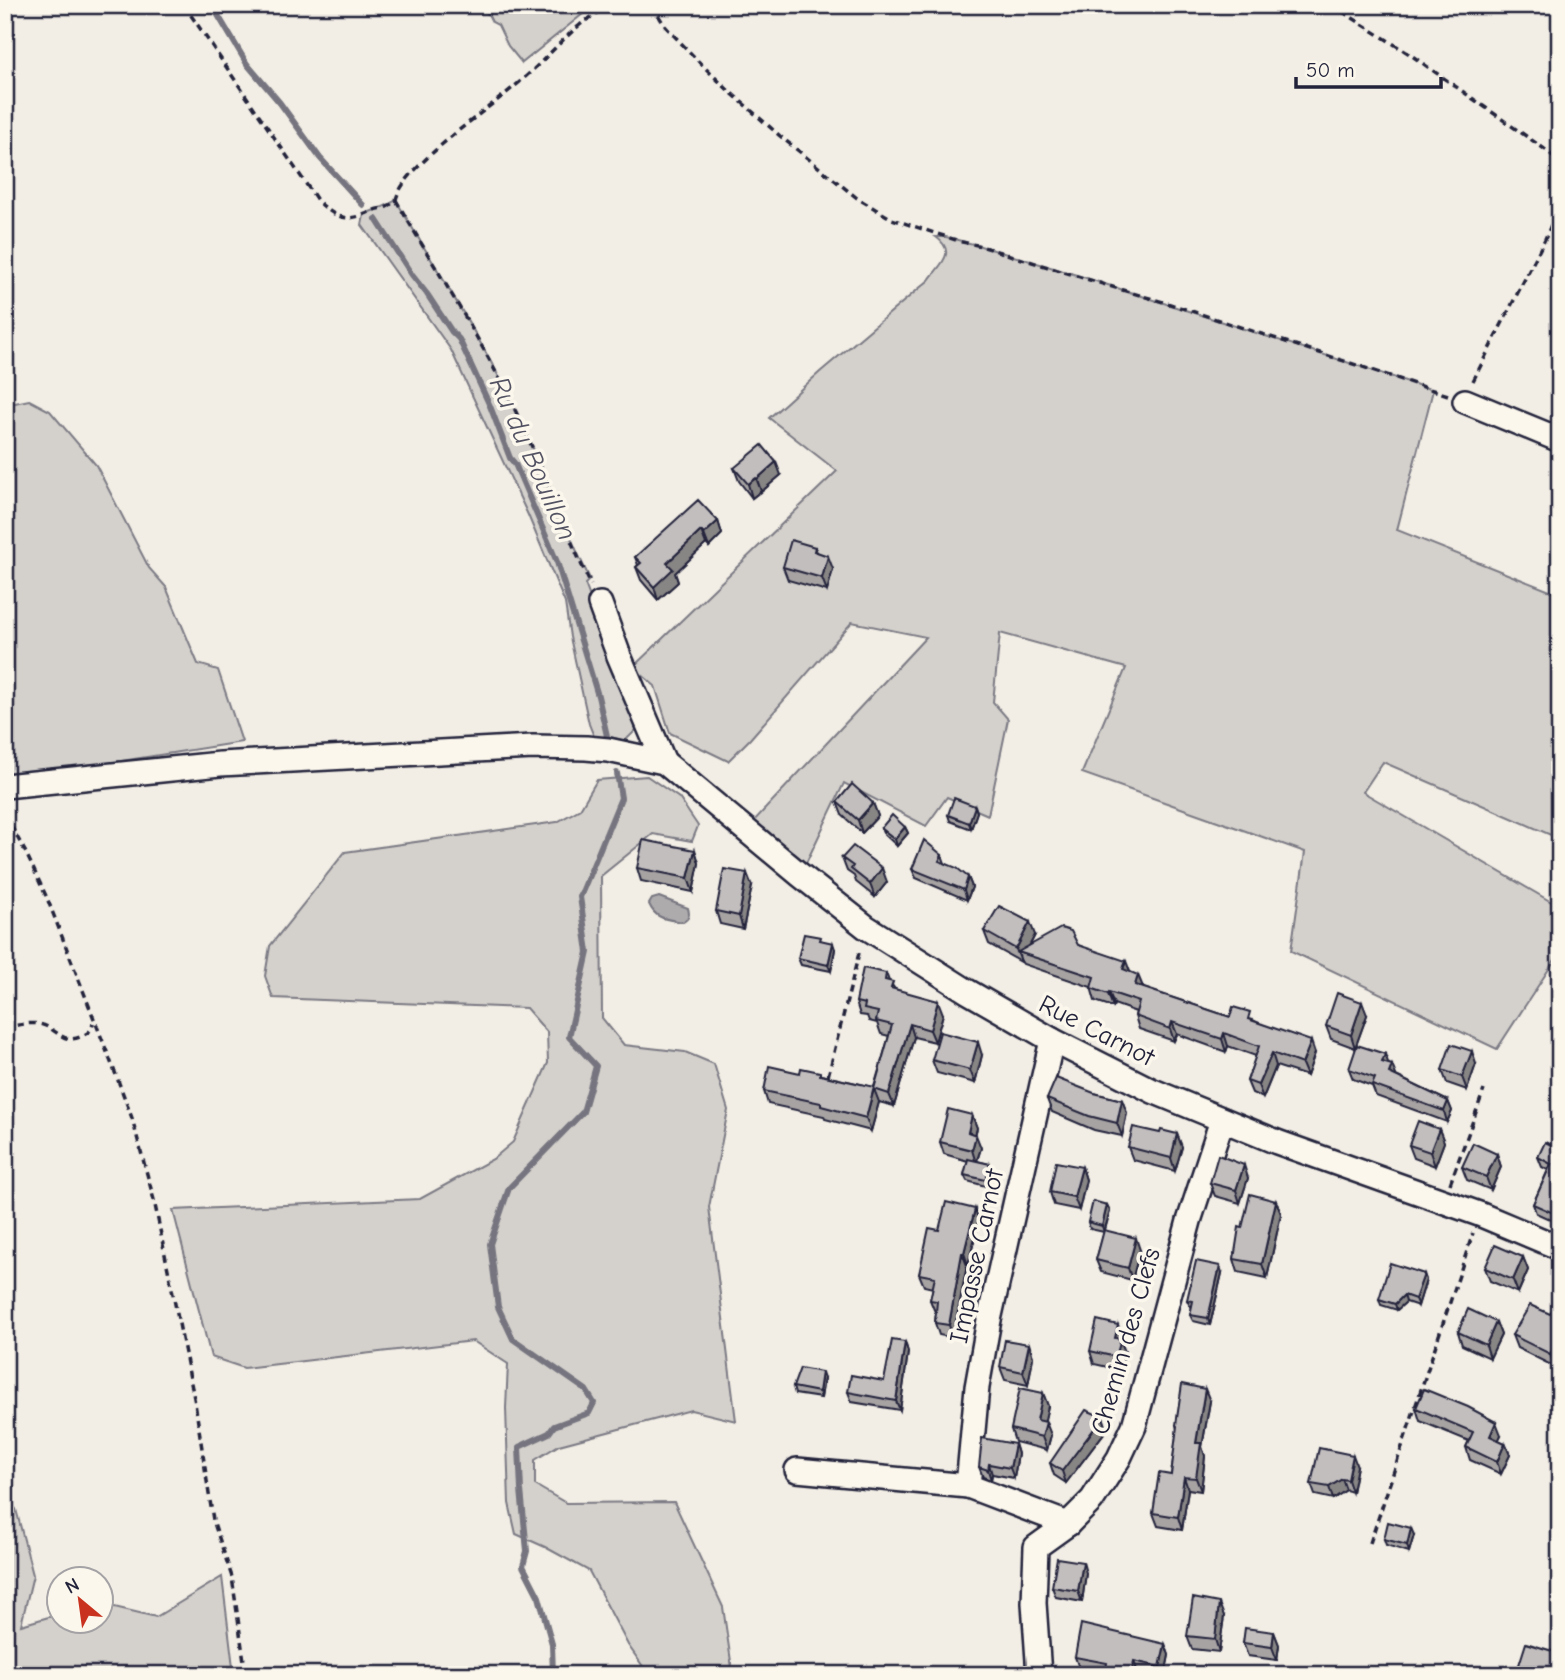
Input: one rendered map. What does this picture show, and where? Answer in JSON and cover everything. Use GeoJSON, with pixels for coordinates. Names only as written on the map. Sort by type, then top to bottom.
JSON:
{"type":"FeatureCollection","features":[{"type":"Feature","properties":{"kind":"street"},"geometry":{"type":"LineString","coordinates":[[1465,401],[1560,440]]}},
{"type":"Feature","properties":{"kind":"street"},"geometry":{"type":"LineString","coordinates":[[600,604],[664,762]]}},
{"type":"Feature","properties":{"kind":"street"},"geometry":{"type":"LineString","coordinates":[[5,786],[220,764],[533,747],[608,750],[664,762]]}},
{"type":"Feature","properties":{"kind":"street","name":"Rue Carnot"},"geometry":{"type":"LineString","coordinates":[[664,762],[866,927],[967,991],[1052,1040],[1153,1091],[1222,1120],[1479,1214],[1560,1248]]}},
{"type":"Feature","properties":{"kind":"street","name":"Impasse Carnot"},"geometry":{"type":"LineString","coordinates":[[968,1486],[977,1387],[989,1320],[1052,1040]]}},
{"type":"Feature","properties":{"kind":"street","name":"Chemin des Clefs"},"geometry":{"type":"LineString","coordinates":[[1040,1675],[1034,1603],[1036,1547],[1068,1524],[1092,1500],[1119,1458],[1134,1426],[1189,1221],[1222,1120]]}},
{"type":"Feature","properties":{"kind":"street"},"geometry":{"type":"LineString","coordinates":[[797,1470],[968,1486],[1068,1524]]}},
{"type":"Feature","properties":{"kind":"path"},"geometry":{"type":"LineString","coordinates":[[184,5],[325,208],[341,217],[356,218],[379,208],[386,208],[397,200]]}},
{"type":"Feature","properties":{"kind":"path"},"geometry":{"type":"LineString","coordinates":[[600,604],[518,415],[470,323],[397,200],[397,195],[407,180],[440,146],[516,85],[582,23],[607,5]]}},
{"type":"Feature","properties":{"kind":"path"},"geometry":{"type":"LineString","coordinates":[[652,5],[665,26],[700,63],[766,124],[858,198],[892,219],[1167,303],[1433,390]]}},
{"type":"Feature","properties":{"kind":"path"},"geometry":{"type":"LineString","coordinates":[[1332,5],[1408,53],[1543,148],[1560,167]]}},
{"type":"Feature","properties":{"kind":"path"},"geometry":{"type":"LineString","coordinates":[[1465,401],[1475,375],[1545,239],[1560,204]]}},
{"type":"Feature","properties":{"kind":"path"},"geometry":{"type":"LineString","coordinates":[[5,816],[47,898],[132,1118],[154,1200],[195,1404],[213,1520],[232,1577],[246,1675]]}},
{"type":"Feature","properties":{"kind":"path"},"geometry":{"type":"LineString","coordinates":[[828,1076],[866,927]]}},
{"type":"Feature","properties":{"kind":"path"},"geometry":{"type":"LineString","coordinates":[[5,1027],[41,1024],[71,1040],[88,1034],[94,1021]]}},
{"type":"Feature","properties":{"kind":"path"},"geometry":{"type":"LineString","coordinates":[[1443,1202],[1484,1090]]}},
{"type":"Feature","properties":{"kind":"path"},"geometry":{"type":"LineString","coordinates":[[1370,1543],[1479,1214]]}},
{"type":"Feature","properties":{"kind":"shaded area"},"geometry":{"type":"Polygon","coordinates":[[[480,5],[594,5],[522,63],[508,46],[498,25],[492,22],[480,5]]]}},
{"type":"Feature","properties":{"kind":"shaded area"},"geometry":{"type":"Polygon","coordinates":[[[396,200],[503,386],[590,579],[585,584],[639,727],[625,741],[607,736],[595,739],[589,724],[565,603],[528,515],[451,350],[362,225],[364,215],[396,200]]]}},
{"type":"Feature","properties":{"kind":"shaded area"},"geometry":{"type":"Polygon","coordinates":[[[936,237],[977,245],[1080,276],[1433,390],[1397,530],[1560,595],[1560,839],[1383,762],[1363,792],[1560,907],[1560,952],[1497,1049],[1291,951],[1305,852],[1082,773],[1126,668],[1000,633],[993,702],[1008,719],[988,815],[947,797],[926,826],[844,783],[806,863],[751,824],[926,637],[852,622],[728,761],[670,733],[655,686],[633,667],[837,471],[769,418],[929,280],[946,254],[946,248],[936,237]]]}},
{"type":"Feature","properties":{"kind":"shaded area"},"geometry":{"type":"Polygon","coordinates":[[[29,400],[50,411],[96,465],[149,568],[166,587],[198,664],[218,670],[242,742],[5,778],[5,405],[29,400]]]}},
{"type":"Feature","properties":{"kind":"shaded area"},"geometry":{"type":"Polygon","coordinates":[[[647,776],[679,798],[698,826],[692,841],[653,834],[601,876],[602,1018],[624,1045],[685,1052],[714,1064],[728,1110],[709,1207],[736,1421],[691,1410],[559,1445],[535,1460],[535,1485],[566,1503],[674,1502],[723,1607],[733,1675],[649,1675],[628,1645],[589,1571],[516,1534],[509,1503],[506,1408],[508,1364],[473,1341],[244,1368],[211,1357],[173,1210],[420,1199],[493,1159],[513,1142],[548,1063],[547,1032],[526,1008],[273,998],[265,976],[270,946],[345,852],[557,822],[580,809],[597,780],[647,776]]]}},
{"type":"Feature","properties":{"kind":"shaded area"},"geometry":{"type":"Polygon","coordinates":[[[659,897],[688,908],[688,918],[683,922],[659,916],[649,904],[652,899],[659,897]]]}},
{"type":"Feature","properties":{"kind":"shaded area"},"geometry":{"type":"Polygon","coordinates":[[[5,1500],[16,1509],[33,1575],[21,1625],[46,1618],[46,1634],[116,1634],[116,1607],[156,1617],[222,1577],[234,1675],[5,1675],[5,1500]]]}},
{"type":"Feature","properties":{"kind":"building"},"geometry":{"type":"Polygon","coordinates":[[[762,445],[776,462],[748,484],[734,468],[762,445]]]}},
{"type":"Feature","properties":{"kind":"building"},"geometry":{"type":"Polygon","coordinates":[[[698,500],[718,521],[704,534],[701,531],[667,563],[673,569],[654,587],[636,567],[641,563],[635,557],[698,500]]]}},
{"type":"Feature","properties":{"kind":"building"},"geometry":{"type":"Polygon","coordinates":[[[791,540],[815,547],[814,551],[828,556],[822,578],[783,567],[791,540]]]}},
{"type":"Feature","properties":{"kind":"building"},"geometry":{"type":"Polygon","coordinates":[[[852,784],[873,803],[858,820],[837,802],[852,784]]]}},
{"type":"Feature","properties":{"kind":"building"},"geometry":{"type":"Polygon","coordinates":[[[954,798],[975,806],[969,823],[948,815],[954,798]]]}},
{"type":"Feature","properties":{"kind":"building"},"geometry":{"type":"Polygon","coordinates":[[[892,815],[905,827],[895,839],[881,828],[892,815]]]}},
{"type":"Feature","properties":{"kind":"building"},"geometry":{"type":"Polygon","coordinates":[[[643,840],[695,850],[688,878],[637,868],[643,840]]]}},
{"type":"Feature","properties":{"kind":"building"},"geometry":{"type":"Polygon","coordinates":[[[924,840],[942,855],[939,861],[957,868],[968,877],[964,890],[912,869],[924,840]]]}},
{"type":"Feature","properties":{"kind":"building"},"geometry":{"type":"Polygon","coordinates":[[[853,846],[882,868],[870,884],[842,858],[853,846]]]}},
{"type":"Feature","properties":{"kind":"building"},"geometry":{"type":"Polygon","coordinates":[[[724,869],[747,873],[739,916],[716,911],[724,869]]]}},
{"type":"Feature","properties":{"kind":"building"},"geometry":{"type":"Polygon","coordinates":[[[999,906],[1030,922],[1016,949],[984,931],[999,906]]]}},
{"type":"Feature","properties":{"kind":"building"},"geometry":{"type":"Polygon","coordinates":[[[1061,928],[1071,931],[1078,945],[1126,961],[1123,969],[1138,975],[1135,985],[1230,1017],[1233,1007],[1250,1012],[1248,1019],[1311,1041],[1302,1064],[1272,1053],[1258,1085],[1247,1081],[1259,1046],[1224,1033],[1222,1039],[1172,1022],[1170,1029],[1135,1016],[1139,1002],[1091,988],[1094,977],[1018,952],[1061,928]]]}},
{"type":"Feature","properties":{"kind":"building"},"geometry":{"type":"Polygon","coordinates":[[[804,934],[821,937],[820,940],[833,943],[828,965],[798,958],[804,934]]]}},
{"type":"Feature","properties":{"kind":"building"},"geometry":{"type":"Polygon","coordinates":[[[863,968],[886,973],[885,980],[893,982],[891,988],[938,1001],[930,1030],[910,1024],[889,1094],[874,1089],[892,1025],[876,1021],[878,1012],[864,1009],[865,1004],[856,1002],[863,968]]]}},
{"type":"Feature","properties":{"kind":"building"},"geometry":{"type":"Polygon","coordinates":[[[1337,993],[1362,1002],[1351,1035],[1326,1026],[1337,993]]]}},
{"type":"Feature","properties":{"kind":"building"},"geometry":{"type":"Polygon","coordinates":[[[940,1032],[978,1042],[970,1070],[932,1060],[940,1032]]]}},
{"type":"Feature","properties":{"kind":"building"},"geometry":{"type":"Polygon","coordinates":[[[1451,1044],[1472,1051],[1462,1077],[1442,1070],[1451,1044]]]}},
{"type":"Feature","properties":{"kind":"building"},"geometry":{"type":"Polygon","coordinates":[[[1357,1045],[1385,1054],[1382,1062],[1392,1065],[1389,1073],[1448,1101],[1444,1111],[1372,1085],[1375,1078],[1349,1069],[1357,1045]]]}},
{"type":"Feature","properties":{"kind":"building"},"geometry":{"type":"Polygon","coordinates":[[[769,1066],[800,1073],[801,1068],[874,1087],[866,1118],[821,1106],[821,1103],[764,1091],[769,1066]]]}},
{"type":"Feature","properties":{"kind":"building"},"geometry":{"type":"Polygon","coordinates":[[[1056,1078],[1094,1093],[1122,1100],[1117,1123],[1089,1116],[1047,1099],[1056,1078]]]}},
{"type":"Feature","properties":{"kind":"building"},"geometry":{"type":"Polygon","coordinates":[[[948,1109],[972,1115],[968,1132],[976,1135],[972,1150],[940,1142],[948,1109]]]}},
{"type":"Feature","properties":{"kind":"building"},"geometry":{"type":"Polygon","coordinates":[[[1418,1121],[1439,1129],[1430,1152],[1409,1145],[1418,1121]]]}},
{"type":"Feature","properties":{"kind":"building"},"geometry":{"type":"Polygon","coordinates":[[[1133,1127],[1177,1134],[1171,1158],[1128,1147],[1133,1127]]]}},
{"type":"Feature","properties":{"kind":"building"},"geometry":{"type":"Polygon","coordinates":[[[1545,1142],[1560,1149],[1560,1216],[1533,1204],[1551,1164],[1538,1157],[1545,1142]]]}},
{"type":"Feature","properties":{"kind":"building"},"geometry":{"type":"Polygon","coordinates":[[[1473,1143],[1497,1154],[1486,1177],[1462,1167],[1473,1143]]]}},
{"type":"Feature","properties":{"kind":"building"},"geometry":{"type":"Polygon","coordinates":[[[1218,1155],[1244,1165],[1236,1190],[1210,1183],[1218,1155]]]}},
{"type":"Feature","properties":{"kind":"building"},"geometry":{"type":"Polygon","coordinates":[[[968,1159],[990,1164],[986,1180],[964,1175],[968,1159]]]}},
{"type":"Feature","properties":{"kind":"building"},"geometry":{"type":"Polygon","coordinates":[[[1056,1162],[1082,1167],[1074,1197],[1050,1192],[1056,1162]]]}},
{"type":"Feature","properties":{"kind":"building"},"geometry":{"type":"Polygon","coordinates":[[[1250,1194],[1276,1201],[1262,1264],[1234,1259],[1239,1227],[1242,1228],[1250,1194]]]}},
{"type":"Feature","properties":{"kind":"building"},"geometry":{"type":"Polygon","coordinates":[[[1093,1201],[1107,1205],[1102,1226],[1088,1222],[1093,1201]]]}},
{"type":"Feature","properties":{"kind":"building"},"geometry":{"type":"Polygon","coordinates":[[[946,1202],[975,1209],[962,1253],[949,1325],[935,1323],[937,1301],[930,1300],[935,1277],[919,1274],[929,1228],[939,1230],[946,1202]]]}},
{"type":"Feature","properties":{"kind":"building"},"geometry":{"type":"Polygon","coordinates":[[[1104,1230],[1136,1238],[1128,1268],[1096,1260],[1104,1230]]]}},
{"type":"Feature","properties":{"kind":"building"},"geometry":{"type":"Polygon","coordinates":[[[1495,1245],[1523,1257],[1513,1280],[1485,1268],[1495,1245]]]}},
{"type":"Feature","properties":{"kind":"building"},"geometry":{"type":"Polygon","coordinates":[[[1196,1261],[1220,1266],[1208,1318],[1190,1315],[1193,1301],[1187,1300],[1196,1261]]]}},
{"type":"Feature","properties":{"kind":"building"},"geometry":{"type":"Polygon","coordinates":[[[1390,1263],[1424,1274],[1415,1299],[1404,1295],[1395,1304],[1379,1299],[1390,1263]]]}},
{"type":"Feature","properties":{"kind":"building"},"geometry":{"type":"Polygon","coordinates":[[[1530,1305],[1550,1314],[1552,1311],[1560,1315],[1560,1337],[1550,1354],[1512,1335],[1530,1305]]]}},
{"type":"Feature","properties":{"kind":"building"},"geometry":{"type":"Polygon","coordinates":[[[1468,1309],[1496,1322],[1486,1345],[1458,1332],[1468,1309]]]}},
{"type":"Feature","properties":{"kind":"building"},"geometry":{"type":"Polygon","coordinates":[[[1097,1320],[1118,1325],[1115,1338],[1121,1339],[1116,1357],[1090,1351],[1097,1320]]]}},
{"type":"Feature","properties":{"kind":"building"},"geometry":{"type":"Polygon","coordinates":[[[892,1340],[905,1342],[896,1401],[848,1392],[851,1375],[884,1381],[892,1340]]]}},
{"type":"Feature","properties":{"kind":"building"},"geometry":{"type":"Polygon","coordinates":[[[1005,1340],[1029,1344],[1023,1372],[1000,1367],[1005,1340]]]}},
{"type":"Feature","properties":{"kind":"building"},"geometry":{"type":"Polygon","coordinates":[[[800,1368],[822,1372],[819,1392],[793,1387],[800,1368]]]}},
{"type":"Feature","properties":{"kind":"building"},"geometry":{"type":"Polygon","coordinates":[[[1182,1384],[1205,1389],[1196,1443],[1201,1443],[1196,1478],[1184,1477],[1178,1517],[1153,1513],[1159,1473],[1171,1475],[1182,1384]]]}},
{"type":"Feature","properties":{"kind":"building"},"geometry":{"type":"Polygon","coordinates":[[[1020,1388],[1043,1393],[1037,1420],[1046,1422],[1042,1437],[1011,1429],[1020,1388]]]}},
{"type":"Feature","properties":{"kind":"building"},"geometry":{"type":"Polygon","coordinates":[[[1424,1389],[1496,1422],[1490,1436],[1505,1443],[1497,1462],[1466,1447],[1473,1432],[1416,1408],[1424,1389]]]}},
{"type":"Feature","properties":{"kind":"building"},"geometry":{"type":"Polygon","coordinates":[[[1086,1410],[1103,1417],[1062,1471],[1050,1463],[1086,1410]]]}},
{"type":"Feature","properties":{"kind":"building"},"geometry":{"type":"Polygon","coordinates":[[[982,1438],[1015,1444],[1010,1468],[989,1464],[988,1470],[979,1467],[982,1438]]]}},
{"type":"Feature","properties":{"kind":"building"},"geometry":{"type":"Polygon","coordinates":[[[1319,1448],[1353,1455],[1348,1480],[1342,1479],[1329,1487],[1311,1484],[1319,1448]]]}},
{"type":"Feature","properties":{"kind":"building"},"geometry":{"type":"Polygon","coordinates":[[[1388,1522],[1411,1528],[1407,1545],[1384,1539],[1388,1522]]]}},
{"type":"Feature","properties":{"kind":"building"},"geometry":{"type":"Polygon","coordinates":[[[1057,1558],[1083,1562],[1078,1591],[1052,1587],[1057,1558]]]}},
{"type":"Feature","properties":{"kind":"building"},"geometry":{"type":"Polygon","coordinates":[[[1193,1598],[1219,1603],[1215,1639],[1187,1636],[1193,1598]]]}},
{"type":"Feature","properties":{"kind":"building"},"geometry":{"type":"Polygon","coordinates":[[[1081,1624],[1165,1644],[1160,1667],[1134,1661],[1131,1675],[1105,1675],[1107,1663],[1075,1657],[1081,1624]]]}},
{"type":"Feature","properties":{"kind":"building"},"geometry":{"type":"Polygon","coordinates":[[[1245,1628],[1274,1632],[1272,1647],[1243,1643],[1245,1628]]]}},
{"type":"Feature","properties":{"kind":"building"},"geometry":{"type":"Polygon","coordinates":[[[1526,1643],[1559,1653],[1552,1675],[1539,1675],[1518,1668],[1526,1643]]]}},
{"type":"Feature","properties":{"kind":"waterway","name":"Ru du Bouillon"},"geometry":{"type":"LineString","coordinates":[[212,5],[247,64],[280,103],[320,158],[363,205]]}},
{"type":"Feature","properties":{"kind":"waterway","name":"Ru du Bouillon"},"geometry":{"type":"LineString","coordinates":[[376,219],[412,275],[459,339],[490,406],[510,458],[557,562],[598,696],[607,736]]}},
{"type":"Feature","properties":{"kind":"waterway","name":"Ru du Bouillon"},"geometry":{"type":"LineString","coordinates":[[553,1675],[552,1644],[539,1597],[523,1566],[527,1551],[519,1447],[549,1433],[554,1426],[589,1413],[594,1403],[586,1390],[513,1339],[498,1307],[490,1244],[509,1188],[583,1112],[596,1066],[569,1037],[588,952],[580,897],[621,798],[617,773]]}}]}
